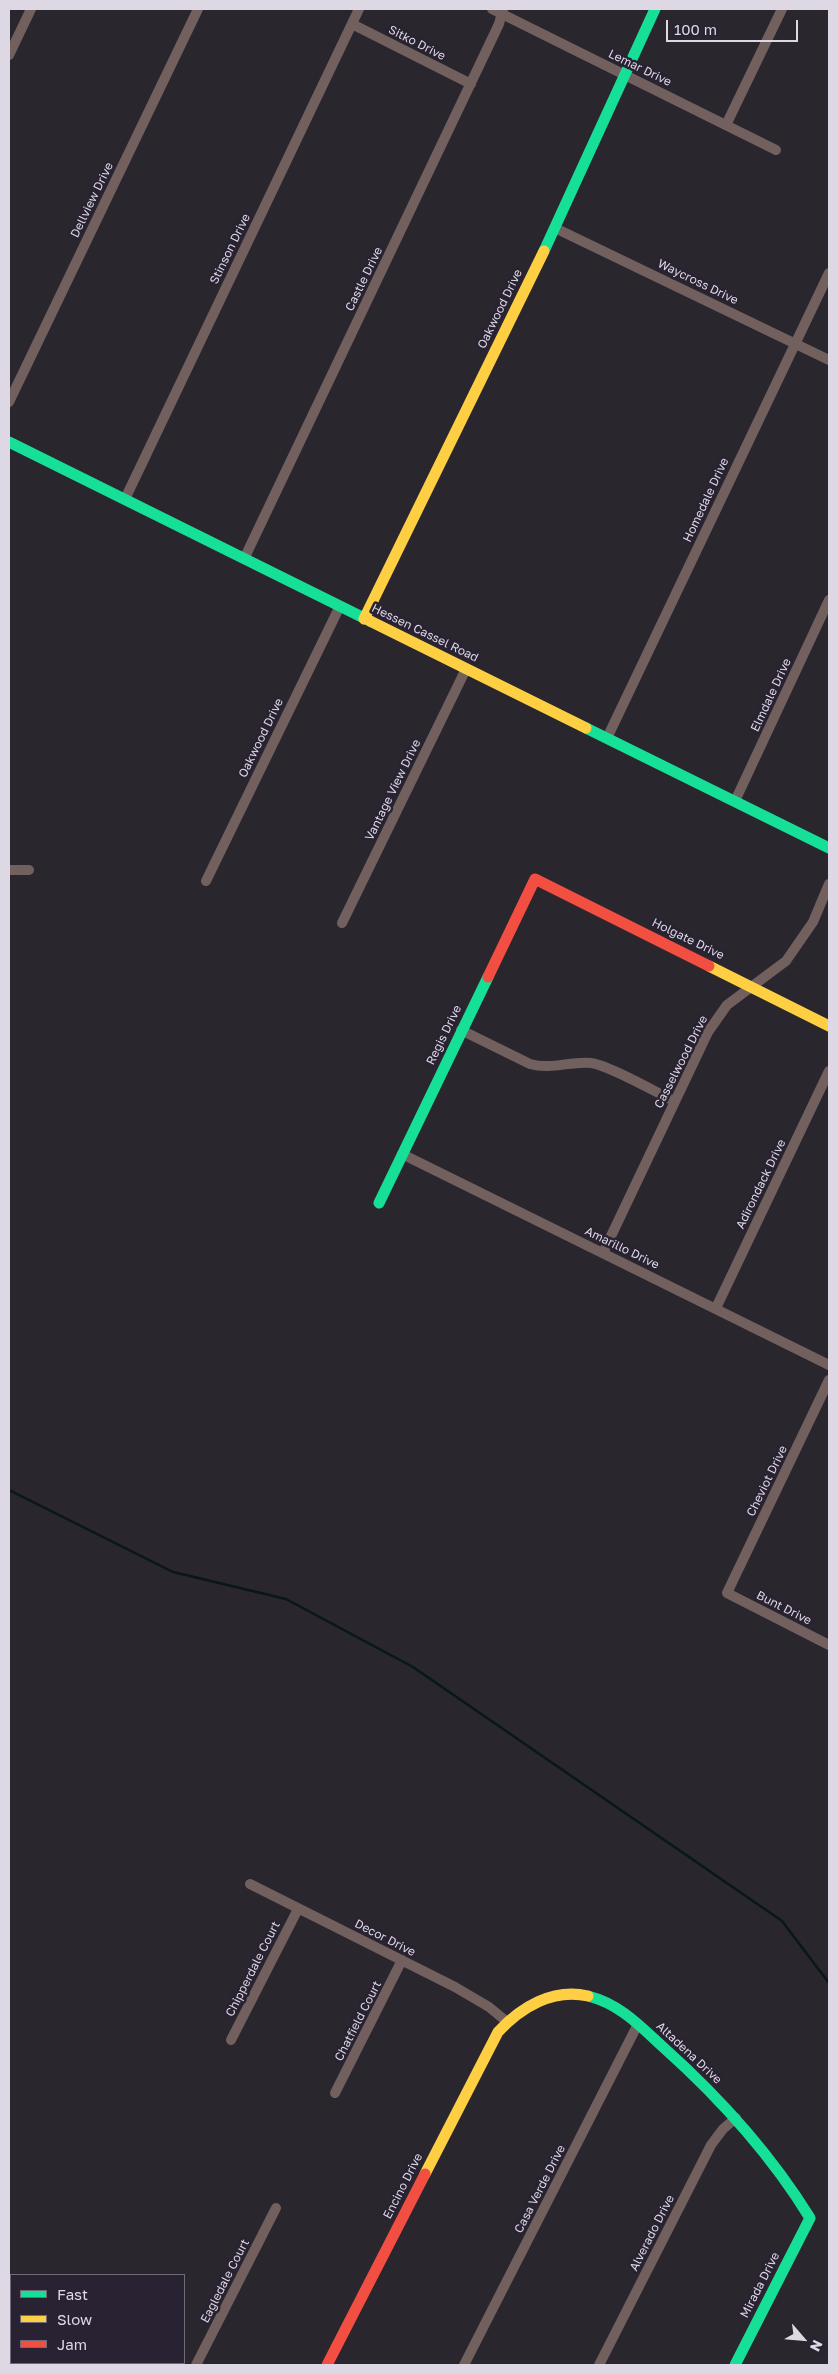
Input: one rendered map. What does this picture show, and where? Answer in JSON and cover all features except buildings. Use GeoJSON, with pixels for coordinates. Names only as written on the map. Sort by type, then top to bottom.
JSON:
{"type":"FeatureCollection","features":[{"type":"Feature","properties":{"kind":"street"},"geometry":{"type":"LineString","coordinates":[[9,55],[31,9]]}},
{"type":"Feature","properties":{"kind":"street","name":"Dellview Drive"},"geometry":{"type":"LineString","coordinates":[[9,402],[198,9]]}},
{"type":"Feature","properties":{"kind":"street","name":"Stinson Drive"},"geometry":{"type":"LineString","coordinates":[[124,499],[359,9]]}},
{"type":"Feature","properties":{"kind":"street","name":"Lemar Drive"},"geometry":{"type":"LineString","coordinates":[[492,9],[503,11],[625,75],[776,150]]}},
{"type":"Feature","properties":{"kind":"street","name":"Oakwood Drive"},"geometry":{"type":"LineString","coordinates":[[364,619],[555,228],[655,9]]}},
{"type":"Feature","properties":{"kind":"street"},"geometry":{"type":"LineString","coordinates":[[726,125],[782,9]]}},
{"type":"Feature","properties":{"kind":"street","name":"Castle Drive"},"geometry":{"type":"LineString","coordinates":[[244,559],[471,84],[503,11]]}},
{"type":"Feature","properties":{"kind":"street","name":"Sitko Drive"},"geometry":{"type":"LineString","coordinates":[[352,24],[471,84]]}},
{"type":"Feature","properties":{"kind":"street","name":"Waycross Drive"},"geometry":{"type":"LineString","coordinates":[[555,228],[829,360]]}},
{"type":"Feature","properties":{"kind":"street","name":"Homedale Drive"},"geometry":{"type":"LineString","coordinates":[[607,738],[794,342],[829,273]]}},
{"type":"Feature","properties":{"kind":"street","name":"Hessen Cassel Road"},"geometry":{"type":"LineString","coordinates":[[9,442],[829,848]]}},
{"type":"Feature","properties":{"kind":"street","name":"Elmdale Drive"},"geometry":{"type":"LineString","coordinates":[[735,801],[829,600]]}},
{"type":"Feature","properties":{"kind":"street","name":"Oakwood Drive"},"geometry":{"type":"LineString","coordinates":[[206,882],[340,606]]}},
{"type":"Feature","properties":{"kind":"street","name":"Vantage View Drive"},"geometry":{"type":"LineString","coordinates":[[342,922],[466,669]]}},
{"type":"Feature","properties":{"kind":"street"},"geometry":{"type":"LineString","coordinates":[[9,870],[29,870]]}},
{"type":"Feature","properties":{"kind":"street","name":"Holgate Drive"},"geometry":{"type":"LineString","coordinates":[[535,879],[829,1026]]}},
{"type":"Feature","properties":{"kind":"street","name":"Regis Drive"},"geometry":{"type":"LineString","coordinates":[[378,1203],[535,879]]}},
{"type":"Feature","properties":{"kind":"street","name":"Casselwood Drive"},"geometry":{"type":"LineString","coordinates":[[603,1252],[701,1044],[715,1021],[728,1006],[786,961],[813,922],[829,884]]}},
{"type":"Feature","properties":{"kind":"street"},"geometry":{"type":"LineString","coordinates":[[462,1030],[530,1064],[540,1067],[591,1063],[607,1068],[674,1101]]}},
{"type":"Feature","properties":{"kind":"street","name":"Adirondack Drive"},"geometry":{"type":"LineString","coordinates":[[716,1308],[829,1071]]}},
{"type":"Feature","properties":{"kind":"street","name":"Amarillo Drive"},"geometry":{"type":"LineString","coordinates":[[402,1154],[716,1308],[829,1366]]}},
{"type":"Feature","properties":{"kind":"street","name":"Cheviot Drive"},"geometry":{"type":"LineString","coordinates":[[727,1593],[829,1380]]}},
{"type":"Feature","properties":{"kind":"street","name":"Bunt Drive"},"geometry":{"type":"LineString","coordinates":[[727,1593],[829,1645]]}},
{"type":"Feature","properties":{"kind":"street","name":"Decor Drive"},"geometry":{"type":"LineString","coordinates":[[250,1884],[478,2000],[506,2021]]}},
{"type":"Feature","properties":{"kind":"street","name":"Chipperdale Court"},"geometry":{"type":"LineString","coordinates":[[231,2040],[298,1909]]}},
{"type":"Feature","properties":{"kind":"street","name":"Chatfield Court"},"geometry":{"type":"LineString","coordinates":[[335,2094],[402,1960]]}},
{"type":"Feature","properties":{"kind":"street","name":"Altadena Drive"},"geometry":{"type":"LineString","coordinates":[[506,2021],[542,1999],[565,1993],[585,1995],[605,2001],[638,2024],[687,2068],[736,2118],[767,2155],[801,2202],[810,2218]]}},
{"type":"Feature","properties":{"kind":"street","name":"Encino Drive"},"geometry":{"type":"LineString","coordinates":[[327,2365],[498,2032],[506,2021]]}},
{"type":"Feature","properties":{"kind":"street","name":"Casa Verde Drive"},"geometry":{"type":"LineString","coordinates":[[464,2365],[638,2024]]}},
{"type":"Feature","properties":{"kind":"street","name":"Alverado Drive"},"geometry":{"type":"LineString","coordinates":[[599,2365],[711,2145],[723,2129],[736,2118]]}},
{"type":"Feature","properties":{"kind":"street","name":"Eagledale Court"},"geometry":{"type":"LineString","coordinates":[[196,2365],[276,2208]]}},
{"type":"Feature","properties":{"kind":"street","name":"Mirada Drive"},"geometry":{"type":"LineString","coordinates":[[735,2365],[810,2218]]}},
{"type":"Feature","properties":{"kind":"waterway"},"geometry":{"type":"LineString","coordinates":[[9,1490],[173,1572],[286,1599],[413,1667],[782,1921],[829,1983]]}},
{"type":"Feature","properties":{"kind":"traffic: fast"},"geometry":{"type":"LineString","coordinates":[[544,251],[655,9]]}},
{"type":"Feature","properties":{"kind":"traffic: fast"},"geometry":{"type":"LineString","coordinates":[[9,442],[370,621]]}},
{"type":"Feature","properties":{"kind":"traffic: fast"},"geometry":{"type":"LineString","coordinates":[[586,728],[829,848]]}},
{"type":"Feature","properties":{"kind":"traffic: fast"},"geometry":{"type":"LineString","coordinates":[[379,1203],[488,977]]}},
{"type":"Feature","properties":{"kind":"traffic: fast"},"geometry":{"type":"LineString","coordinates":[[588,1996],[620,2010],[684,2066],[743,2127],[795,2194],[810,2218],[735,2365]]}},
{"type":"Feature","properties":{"kind":"traffic: slow"},"geometry":{"type":"LineString","coordinates":[[364,619],[544,251]]}},
{"type":"Feature","properties":{"kind":"traffic: slow"},"geometry":{"type":"LineString","coordinates":[[370,621],[586,728]]}},
{"type":"Feature","properties":{"kind":"traffic: slow"},"geometry":{"type":"LineString","coordinates":[[709,966],[829,1026]]}},
{"type":"Feature","properties":{"kind":"traffic: slow"},"geometry":{"type":"LineString","coordinates":[[425,2174],[498,2032],[527,2008],[550,1997],[575,1994],[588,1996]]}},
{"type":"Feature","properties":{"kind":"traffic: jam"},"geometry":{"type":"LineString","coordinates":[[488,977],[535,879],[709,966]]}},
{"type":"Feature","properties":{"kind":"traffic: jam"},"geometry":{"type":"LineString","coordinates":[[327,2365],[425,2174]]}}]}
